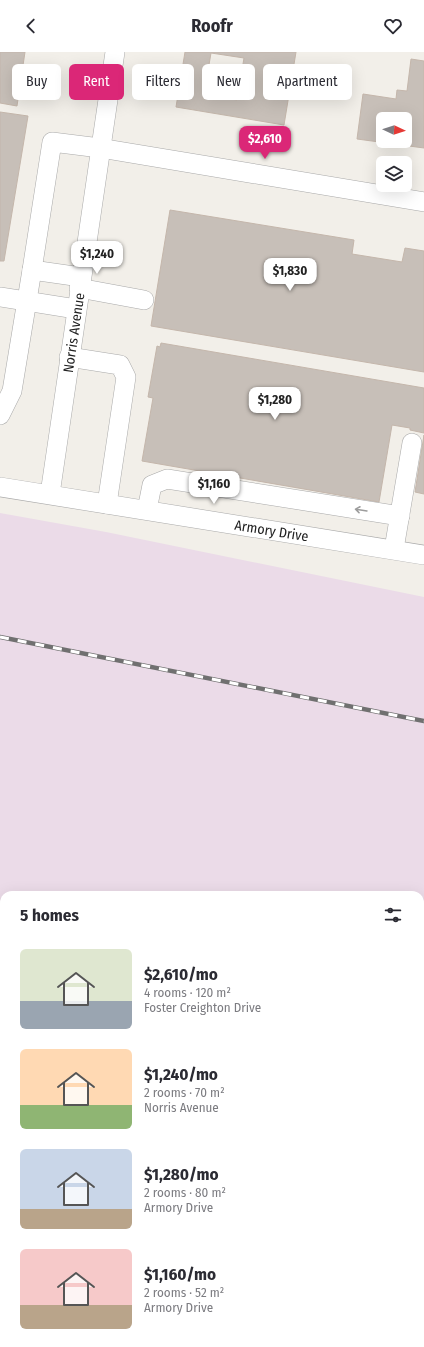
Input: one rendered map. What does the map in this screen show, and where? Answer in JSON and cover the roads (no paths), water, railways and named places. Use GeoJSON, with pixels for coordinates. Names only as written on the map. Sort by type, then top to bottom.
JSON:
{"type":"FeatureCollection","features":[{"type":"Feature","properties":{"kind":"street","name":"Norris Avenue"},"geometry":{"type":"LineString","coordinates":[[50,494],[115,52]]}},
{"type":"Feature","properties":{"kind":"street"},"geometry":{"type":"LineString","coordinates":[[0,415],[12,391],[28,301],[52,142],[100,148],[424,202]]}},
{"type":"Feature","properties":{"kind":"street"},"geometry":{"type":"LineString","coordinates":[[32,270],[144,300]]}},
{"type":"Feature","properties":{"kind":"street"},"geometry":{"type":"LineString","coordinates":[[0,297],[76,309]]}},
{"type":"Feature","properties":{"kind":"street"},"geometry":{"type":"LineString","coordinates":[[69,357],[120,365],[126,377],[107,504]]}},
{"type":"Feature","properties":{"kind":"street"},"geometry":{"type":"LineString","coordinates":[[394,550],[412,443]]}},
{"type":"Feature","properties":{"kind":"street"},"geometry":{"type":"LineString","coordinates":[[147,510],[152,485],[167,479],[400,516]]}},
{"type":"Feature","properties":{"kind":"street","name":"Armory Drive"},"geometry":{"type":"LineString","coordinates":[[0,487],[424,554]]}},
{"type":"Feature","properties":{"kind":"railway"},"geometry":{"type":"LineString","coordinates":[[0,637],[424,721]]}}]}
